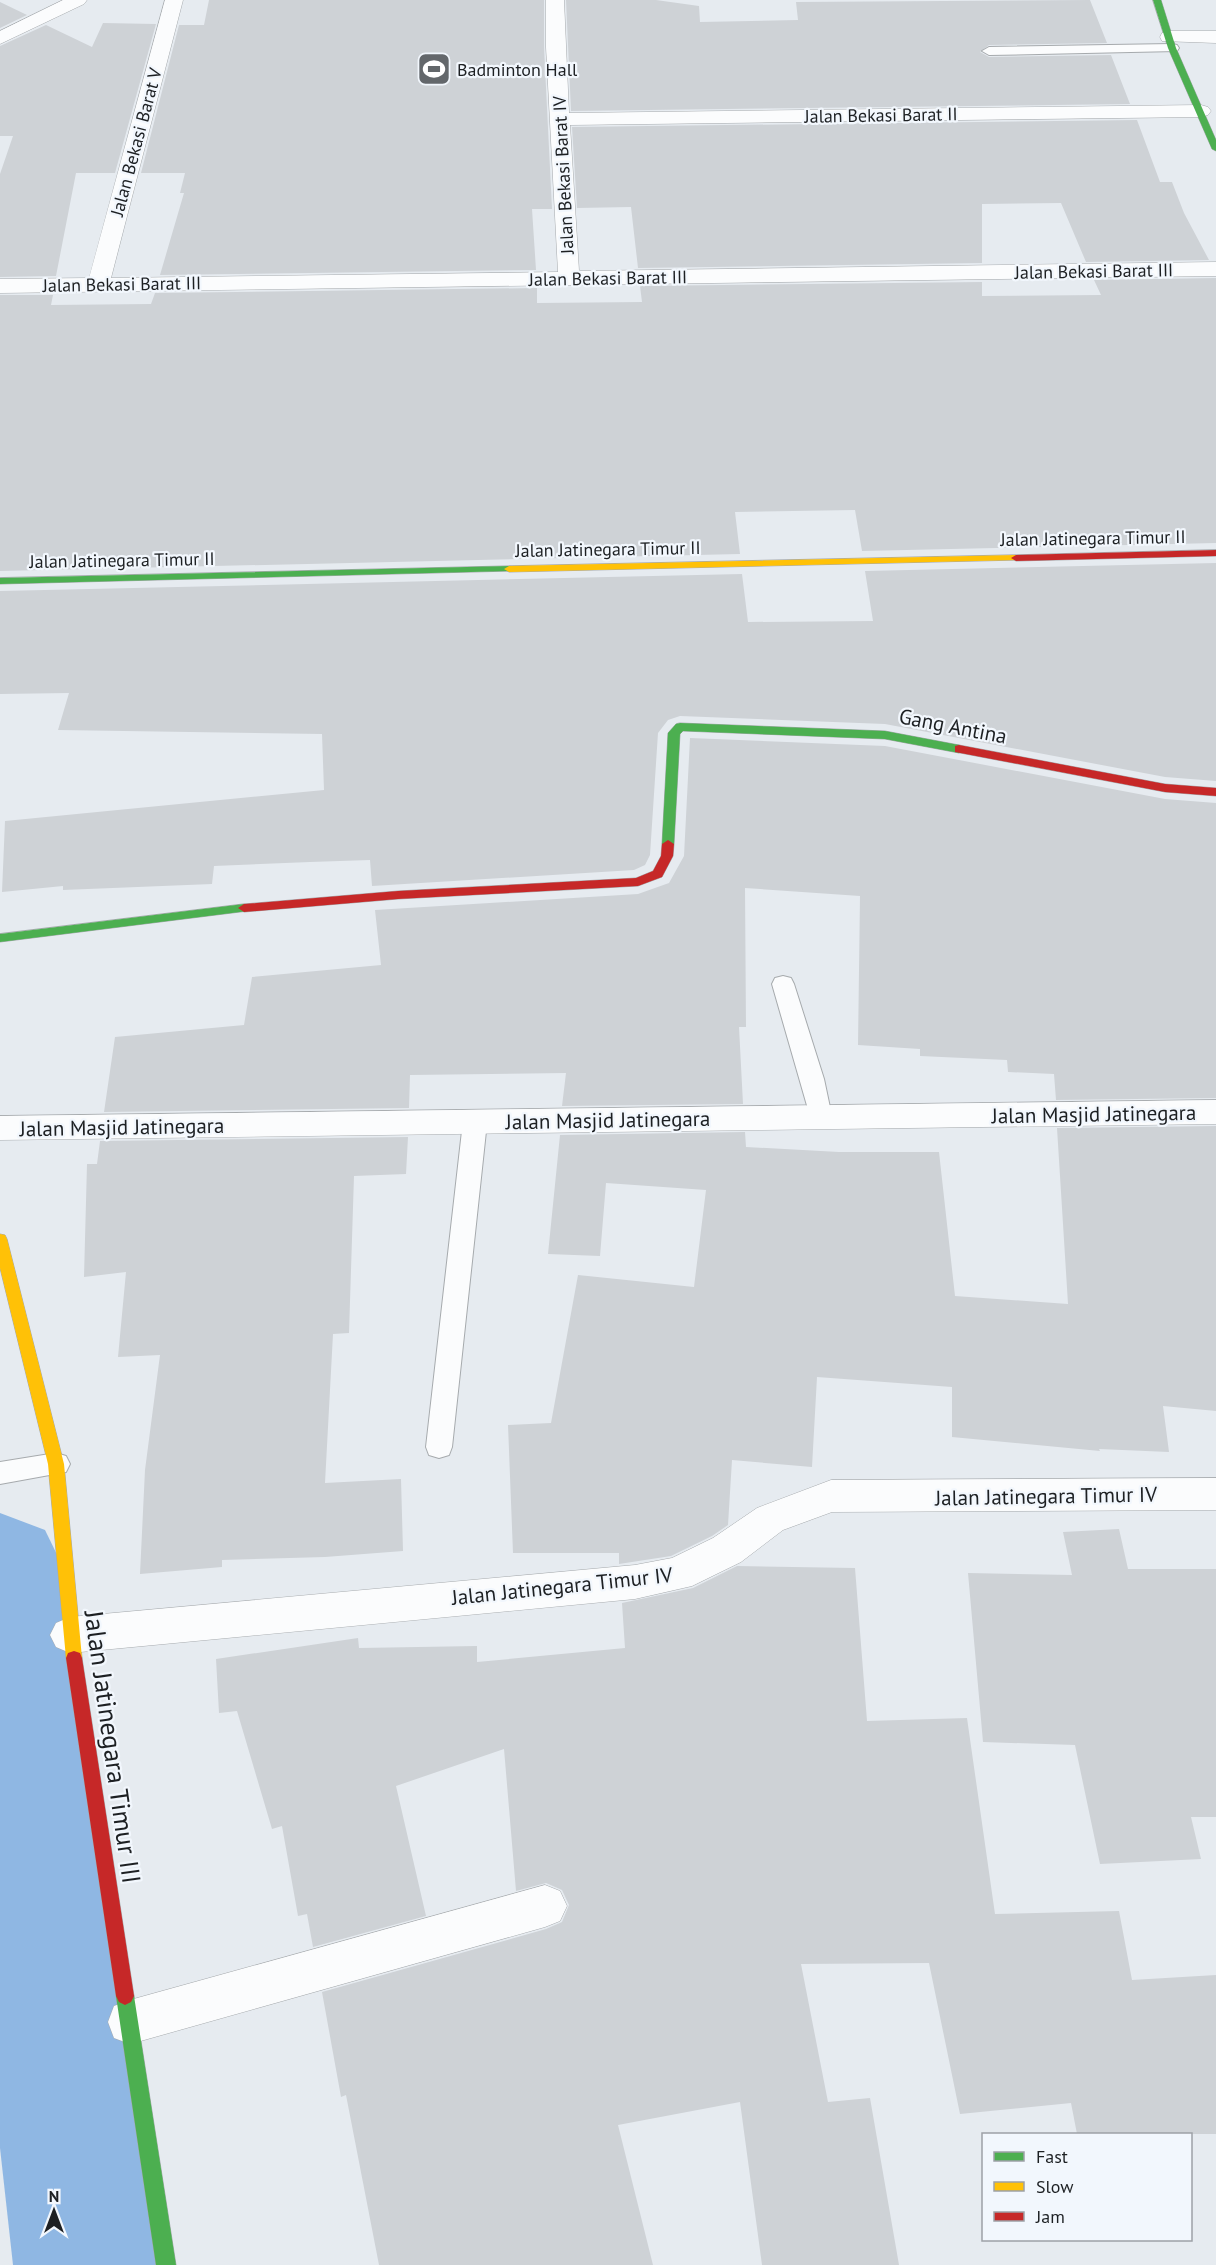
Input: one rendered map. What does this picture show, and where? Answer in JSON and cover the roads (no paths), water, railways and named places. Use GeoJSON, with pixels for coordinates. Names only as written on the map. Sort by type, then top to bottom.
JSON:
{"type":"FeatureCollection","features":[{"type":"Feature","properties":{"kind":"street"},"geometry":{"type":"LineString","coordinates":[[0,38],[78,0]]}},
{"type":"Feature","properties":{"kind":"street","name":"Jalan Bekasi Barat V"},"geometry":{"type":"LineString","coordinates":[[98,284],[174,0]]}},
{"type":"Feature","properties":{"kind":"street","name":"Jalan Bekasi Barat IV"},"geometry":{"type":"LineString","coordinates":[[555,0],[555,47],[569,279]]}},
{"type":"Feature","properties":{"kind":"street"},"geometry":{"type":"LineString","coordinates":[[1157,0],[1171,43],[1216,149]]}},
{"type":"Feature","properties":{"kind":"street"},"geometry":{"type":"LineString","coordinates":[[1171,43],[1216,37]]}},
{"type":"Feature","properties":{"kind":"street","name":"Jalan Bekasi Barat II"},"geometry":{"type":"LineString","coordinates":[[561,119],[1201,111]]}},
{"type":"Feature","properties":{"kind":"street","name":"Jalan Bekasi Barat III"},"geometry":{"type":"LineString","coordinates":[[0,286],[1216,269]]}},
{"type":"Feature","properties":{"kind":"street","name":"Jalan Jatinegara Timur II"},"geometry":{"type":"LineString","coordinates":[[0,581],[1216,553]]}},
{"type":"Feature","properties":{"kind":"street","name":"Gang Antina"},"geometry":{"type":"LineString","coordinates":[[0,938],[115,920],[394,895],[464,889],[638,882],[658,874],[667,856],[674,733],[680,727],[885,735],[1165,788],[1216,792]]}},
{"type":"Feature","properties":{"kind":"street","name":"Jalan Masjid Jatinegara"},"geometry":{"type":"LineString","coordinates":[[0,1128],[1216,1112]]}},
{"type":"Feature","properties":{"kind":"street","name":"Jalan Jatinegara Timur III"},"geometry":{"type":"LineString","coordinates":[[0,1239],[46,1466],[166,2265]]}},
{"type":"Feature","properties":{"kind":"street","name":"Jalan Jatinegara Timur IV"},"geometry":{"type":"LineString","coordinates":[[70,1635],[635,1582],[678,1574],[727,1550],[771,1519],[831,1496],[1216,1494]]}},
{"type":"Feature","properties":{"kind":"street"},"geometry":{"type":"LineString","coordinates":[[130,2022],[545,1906]]}},
{"type":"Feature","properties":{"kind":"lane"},"geometry":{"type":"LineString","coordinates":[[989,51],[1171,43]]}},
{"type":"Feature","properties":{"kind":"lane"},"geometry":{"type":"LineString","coordinates":[[783,984],[812,1079],[820,1117]]}},
{"type":"Feature","properties":{"kind":"lane"},"geometry":{"type":"LineString","coordinates":[[439,1447],[475,1122]]}},
{"type":"Feature","properties":{"kind":"lane"},"geometry":{"type":"LineString","coordinates":[[0,1473],[46,1466]]}},
{"type":"Feature","properties":{"kind":"waterway"},"geometry":{"type":"LineString","coordinates":[[0,1569],[92,2265]]}},
{"type":"Feature","properties":{"kind":"place","name":"Badminton Hall"},"geometry":{"type":"Point","coordinates":[434,69]}}]}
